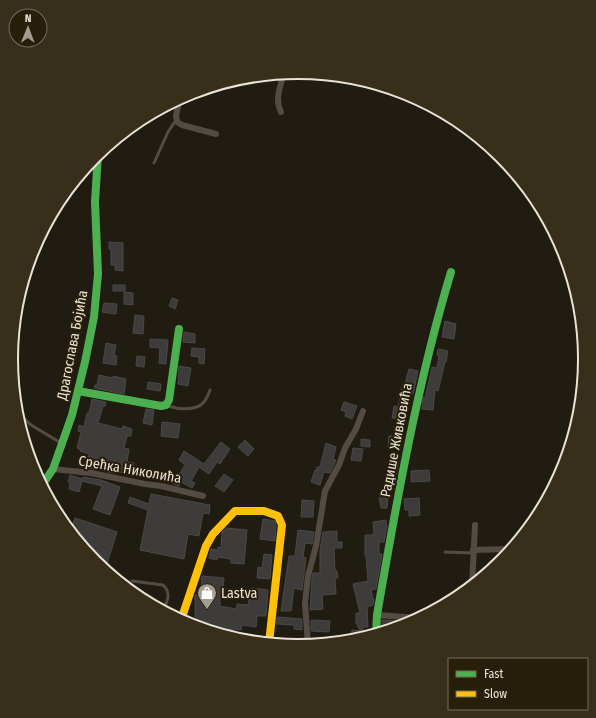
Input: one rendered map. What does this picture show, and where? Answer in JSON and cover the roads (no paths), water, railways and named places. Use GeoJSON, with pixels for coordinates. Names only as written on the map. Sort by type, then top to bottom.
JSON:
{"type":"FeatureCollection","features":[{"type":"Feature","properties":{"kind":"street"},"geometry":{"type":"LineString","coordinates":[[281,112],[278,105],[278,96],[282,80]]}},
{"type":"Feature","properties":{"kind":"street"},"geometry":{"type":"LineString","coordinates":[[178,106],[176,120],[182,125],[216,134]]}},
{"type":"Feature","properties":{"kind":"street","name":"Драгослава Бојића"},"geometry":{"type":"LineString","coordinates":[[46,480],[53,469],[72,415],[94,317],[98,274],[95,202],[97,164]]}},
{"type":"Feature","properties":{"kind":"street","name":"Радише Живковића"},"geometry":{"type":"LineString","coordinates":[[376,627],[377,615],[414,407],[438,311],[451,272]]}},
{"type":"Feature","properties":{"kind":"street"},"geometry":{"type":"LineString","coordinates":[[78,391],[161,406],[166,405],[169,400],[179,329]]}},
{"type":"Feature","properties":{"kind":"street"},"geometry":{"type":"LineString","coordinates":[[308,638],[305,603],[307,583],[316,546],[325,491],[339,465],[345,448],[356,429],[363,411]]}},
{"type":"Feature","properties":{"kind":"street","name":"Срећка Николића"},"geometry":{"type":"LineString","coordinates":[[53,469],[91,473],[161,486],[203,496]]}},
{"type":"Feature","properties":{"kind":"street"},"geometry":{"type":"LineString","coordinates":[[183,614],[206,546],[212,534],[235,511],[261,511],[276,514],[282,525],[270,637]]}},
{"type":"Feature","properties":{"kind":"street"},"geometry":{"type":"LineString","coordinates":[[472,578],[475,525]]}},
{"type":"Feature","properties":{"kind":"street"},"geometry":{"type":"LineString","coordinates":[[473,552],[503,550]]}},
{"type":"Feature","properties":{"kind":"street"},"geometry":{"type":"LineString","coordinates":[[377,615],[407,617]]}},
{"type":"Feature","properties":{"kind":"lane"},"geometry":{"type":"LineString","coordinates":[[154,164],[168,132],[176,120]]}},
{"type":"Feature","properties":{"kind":"lane"},"geometry":{"type":"LineString","coordinates":[[166,405],[183,408],[198,407],[205,401],[210,390]]}},
{"type":"Feature","properties":{"kind":"lane"},"geometry":{"type":"LineString","coordinates":[[25,419],[31,425],[62,443]]}},
{"type":"Feature","properties":{"kind":"lane"},"geometry":{"type":"LineString","coordinates":[[445,552],[473,552]]}},
{"type":"Feature","properties":{"kind":"lane"},"geometry":{"type":"LineString","coordinates":[[132,581],[163,585],[166,587],[168,601],[166,605]]}},
{"type":"Feature","properties":{"kind":"place","name":"Lastva"},"geometry":{"type":"Point","coordinates":[207,610]}}]}
